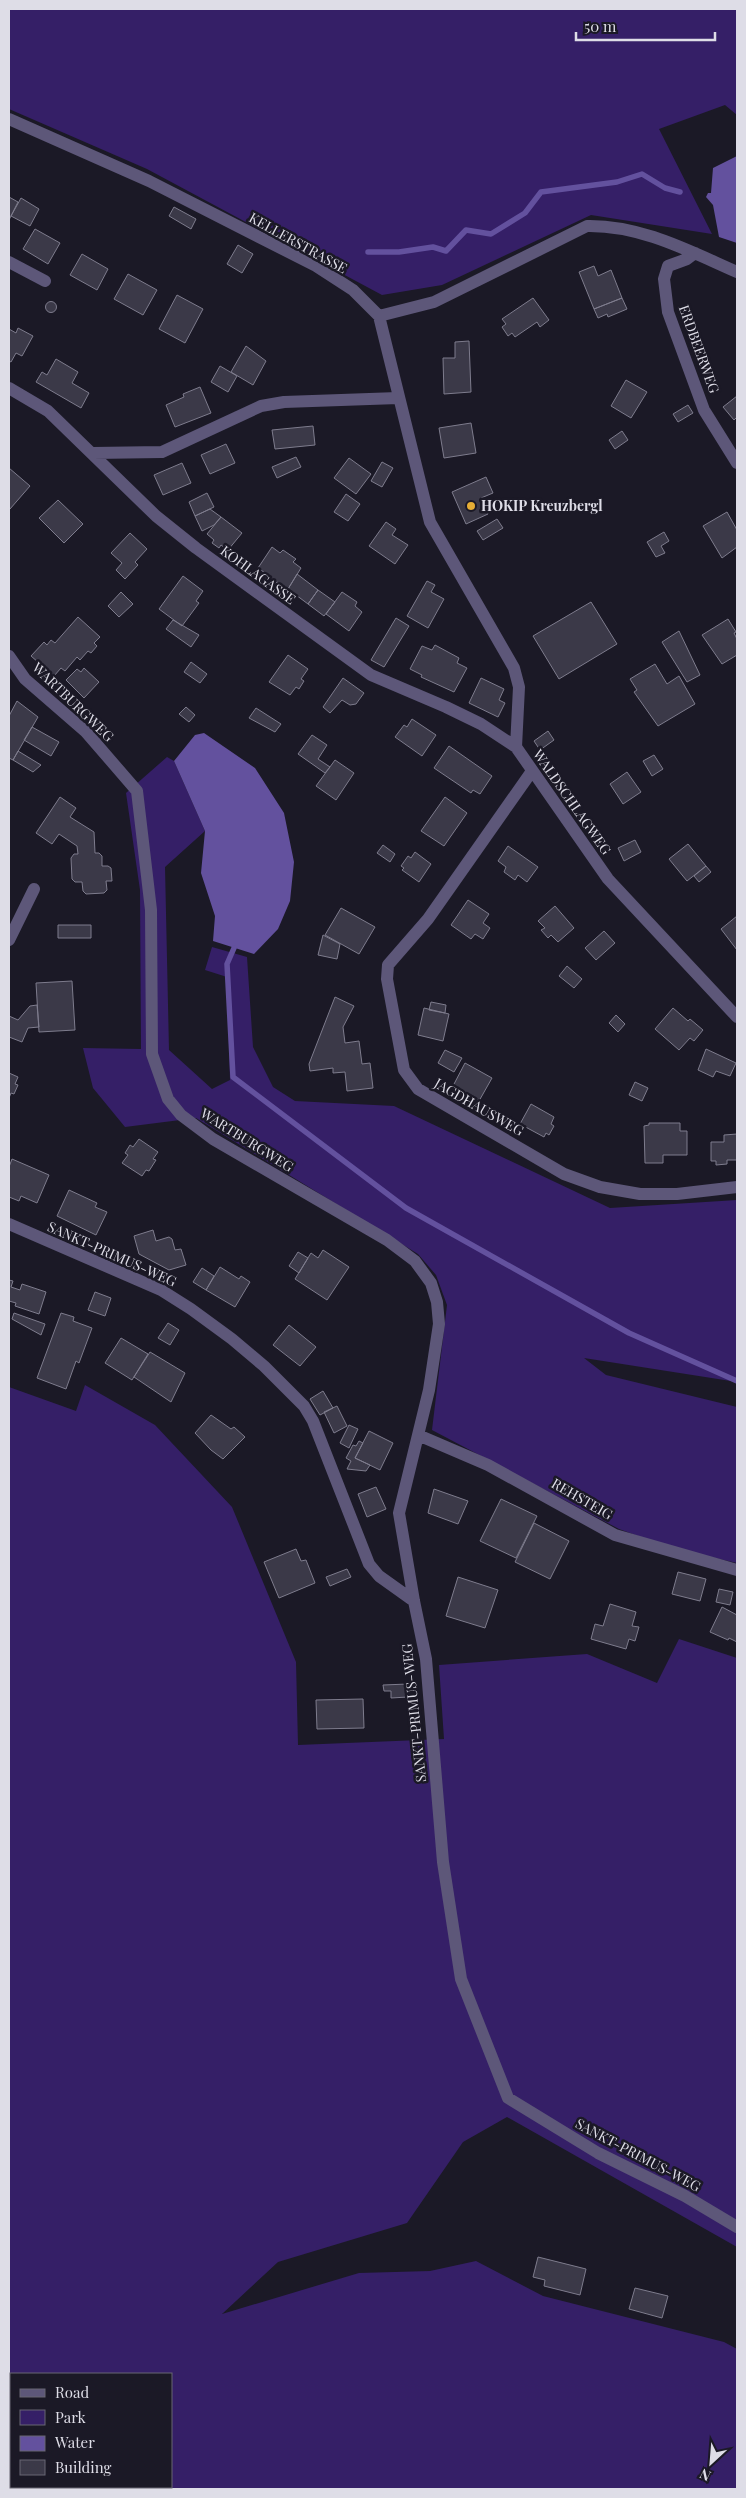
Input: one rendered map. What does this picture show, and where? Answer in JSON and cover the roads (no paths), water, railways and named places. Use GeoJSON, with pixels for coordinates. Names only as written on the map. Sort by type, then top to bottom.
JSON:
{"type":"FeatureCollection","features":[{"type":"Feature","properties":{"kind":"street","name":"KELLERSTRASSE"},"geometry":{"type":"LineString","coordinates":[[9,118],[149,181],[316,266],[353,290],[379,316]]}},
{"type":"Feature","properties":{"kind":"street"},"geometry":{"type":"LineString","coordinates":[[379,316],[434,302],[587,226],[610,225],[636,231],[695,253],[737,272]]}},
{"type":"Feature","properties":{"kind":"street","name":"ERDBEERWEG"},"geometry":{"type":"LineString","coordinates":[[695,253],[687,259],[668,266],[664,279],[668,312],[704,410],[737,463]]}},
{"type":"Feature","properties":{"kind":"street"},"geometry":{"type":"LineString","coordinates":[[9,262],[45,281]]}},
{"type":"Feature","properties":{"kind":"street","name":"WALDSCHLAGWEG"},"geometry":{"type":"LineString","coordinates":[[379,316],[430,522],[514,668],[519,686],[516,747],[608,879],[737,1017]]}},
{"type":"Feature","properties":{"kind":"street","name":"KOHLAGASSE"},"geometry":{"type":"LineString","coordinates":[[9,388],[48,412],[93,453],[156,516],[371,675],[481,724],[516,747]]}},
{"type":"Feature","properties":{"kind":"street"},"geometry":{"type":"LineString","coordinates":[[93,453],[162,452],[261,406],[284,402],[398,398]]}},
{"type":"Feature","properties":{"kind":"street","name":"WARTBURGWEG"},"geometry":{"type":"LineString","coordinates":[[9,656],[25,679],[86,732],[137,791],[151,910],[152,1054],[168,1099],[181,1115],[213,1139],[387,1240],[414,1262],[431,1283],[437,1302],[439,1324],[430,1390],[399,1513],[414,1601]]}},
{"type":"Feature","properties":{"kind":"street","name":"JAGDHAUSWEG"},"geometry":{"type":"LineString","coordinates":[[532,771],[428,919],[388,964],[387,979],[404,1070],[418,1089],[564,1174],[600,1188],[640,1194],[676,1194],[737,1187]]}},
{"type":"Feature","properties":{"kind":"street"},"geometry":{"type":"LineString","coordinates":[[9,940],[34,890]]}},
{"type":"Feature","properties":{"kind":"street","name":"SANKT-PRIMUS-WEG"},"geometry":{"type":"LineString","coordinates":[[9,1224],[161,1290],[226,1334],[264,1366],[304,1406],[313,1421],[369,1564],[379,1576],[414,1601],[426,1658],[443,1862],[461,1979],[508,2098],[598,2153],[685,2196],[737,2227]]}},
{"type":"Feature","properties":{"kind":"street","name":"REHSTEIG"},"geometry":{"type":"LineString","coordinates":[[418,1435],[488,1464],[615,1535],[737,1570]]}},
{"type":"Feature","properties":{"kind":"water"},"geometry":{"type":"Polygon","coordinates":[[[737,156],[737,243],[719,237],[713,205],[706,197],[708,193],[711,193],[713,168],[737,156]]]}},
{"type":"Feature","properties":{"kind":"water"},"geometry":{"type":"Polygon","coordinates":[[[204,733],[255,768],[284,813],[294,862],[290,901],[278,929],[254,954],[213,941],[215,916],[201,873],[205,831],[174,761],[195,735],[204,733]]]}},
{"type":"Feature","properties":{"kind":"waterway"},"geometry":{"type":"LineString","coordinates":[[368,252],[399,252],[433,247],[446,251],[466,230],[491,234],[525,213],[541,192],[617,182],[642,174],[665,188],[680,192]]}},
{"type":"Feature","properties":{"kind":"waterway"},"geometry":{"type":"LineString","coordinates":[[234,948],[227,964],[233,1077],[406,1208],[629,1333],[737,1381]]}},
{"type":"Feature","properties":{"kind":"place","name":"HOKIP Kreuzbergl"},"geometry":{"type":"Point","coordinates":[471,506]}}]}
